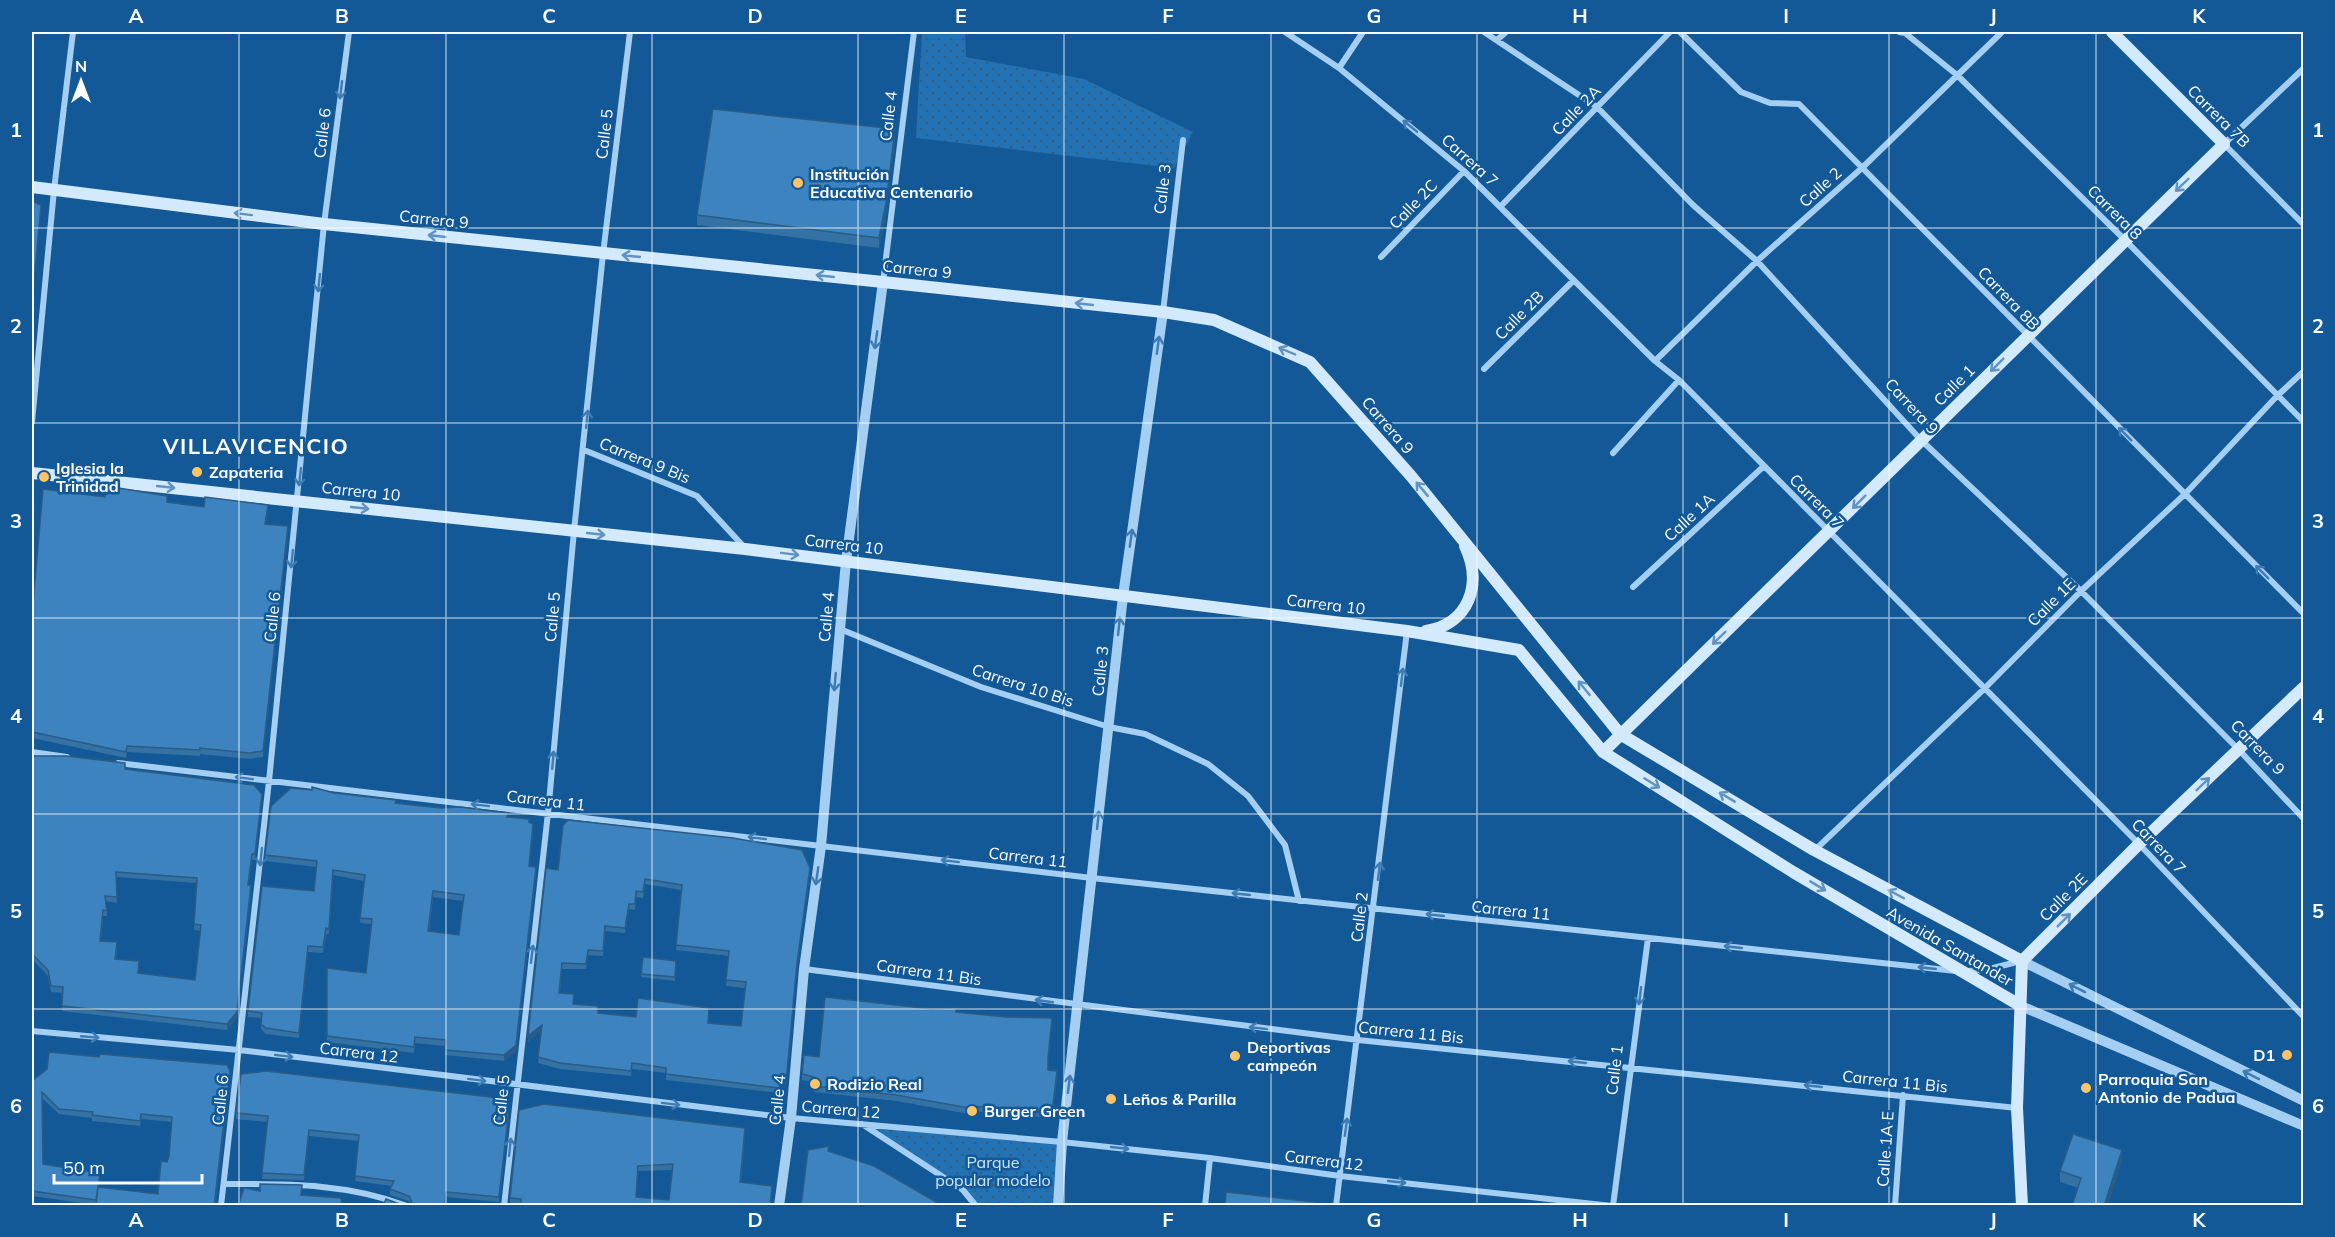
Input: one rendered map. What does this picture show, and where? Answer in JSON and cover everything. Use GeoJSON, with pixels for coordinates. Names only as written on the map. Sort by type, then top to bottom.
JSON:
{"type":"FeatureCollection","features":[{"type":"Feature","properties":{"kind":"main road","name":"Carrera 7B"},"geometry":{"type":"LineString","coordinates":[[2112,32],[2224,144]]}},
{"type":"Feature","properties":{"kind":"main road","name":"Calle 1"},"geometry":{"type":"LineString","coordinates":[[1603,752],[2224,144]]}},
{"type":"Feature","properties":{"kind":"main road","name":"Carrera 9"},"geometry":{"type":"LineString","coordinates":[[32,187],[324,224],[1163,312],[1214,320],[1310,362],[1459,534],[1620,734]]}},
{"type":"Feature","properties":{"kind":"main road","name":"Carrera 10"},"geometry":{"type":"LineString","coordinates":[[32,473],[846,561],[1407,631],[1519,650],[1603,752]]}},
{"type":"Feature","properties":{"kind":"main road"},"geometry":{"type":"LineString","coordinates":[[1407,631],[1422,632],[1450,623],[1462,613],[1470,601],[1473,583],[1472,566],[1459,534]]}},
{"type":"Feature","properties":{"kind":"main road","name":"Calle 2E"},"geometry":{"type":"LineString","coordinates":[[2022,961],[2139,844],[2304,687]]}},
{"type":"Feature","properties":{"kind":"main road","name":"Avenida Santander"},"geometry":{"type":"LineString","coordinates":[[1620,734],[1814,850],[2022,961]]}},
{"type":"Feature","properties":{"kind":"main road","name":"Avenida Santander"},"geometry":{"type":"LineString","coordinates":[[1603,752],[1793,872],[2021,1006]]}},
{"type":"Feature","properties":{"kind":"main road"},"geometry":{"type":"LineString","coordinates":[[2022,961],[2018,1108],[2022,1206]]}},
{"type":"Feature","properties":{"kind":"street"},"geometry":{"type":"LineString","coordinates":[[32,422],[72,32]]}},
{"type":"Feature","properties":{"kind":"street","name":"Calle 6"},"geometry":{"type":"LineString","coordinates":[[221,1206],[269,781],[324,224],[349,32]]}},
{"type":"Feature","properties":{"kind":"street","name":"Calle 5"},"geometry":{"type":"LineString","coordinates":[[504,1206],[548,813],[603,254],[630,32]]}},
{"type":"Feature","properties":{"kind":"street","name":"Calle 4"},"geometry":{"type":"LineString","coordinates":[[779,1206],[791,1118],[804,969],[821,846],[846,561],[914,32]]}},
{"type":"Feature","properties":{"kind":"street","name":"Carrera 7"},"geometry":{"type":"LineString","coordinates":[[1286,32],[1339,68],[1464,171],[1501,206],[1573,281],[1655,361],[1679,380],[1985,688],[2139,844],[2304,1017]]}},
{"type":"Feature","properties":{"kind":"street"},"geometry":{"type":"LineString","coordinates":[[1339,68],[1364,32]]}},
{"type":"Feature","properties":{"kind":"street","name":"Carrera 9"},"geometry":{"type":"LineString","coordinates":[[1484,32],[1597,107],[1693,205],[1757,261],[1921,440],[2081,591],[2304,819]]}},
{"type":"Feature","properties":{"kind":"street"},"geometry":{"type":"LineString","coordinates":[[1497,40],[1506,32]]}},
{"type":"Feature","properties":{"kind":"street","name":"Calle 2A"},"geometry":{"type":"LineString","coordinates":[[1501,206],[1670,32]]}},
{"type":"Feature","properties":{"kind":"street","name":"Carrera 8B"},"geometry":{"type":"LineString","coordinates":[[1680,32],[1742,92],[1770,103],[1799,104],[2304,614]]}},
{"type":"Feature","properties":{"kind":"street","name":"Carrera 8"},"geometry":{"type":"LineString","coordinates":[[1899,32],[1905,33],[1957,75],[2125,240],[2304,422]]}},
{"type":"Feature","properties":{"kind":"street","name":"Calle 2"},"geometry":{"type":"LineString","coordinates":[[1655,361],[1757,261],[1863,167],[2002,32]]}},
{"type":"Feature","properties":{"kind":"street","name":"Calle 1"},"geometry":{"type":"LineString","coordinates":[[2224,144],[2304,68]]}},
{"type":"Feature","properties":{"kind":"street","name":"Calle 3"},"geometry":{"type":"LineString","coordinates":[[1058,1206],[1062,1142],[1123,596],[1163,312],[1183,140]]}},
{"type":"Feature","properties":{"kind":"street","name":"Carrera 7B"},"geometry":{"type":"LineString","coordinates":[[2224,144],[2304,225]]}},
{"type":"Feature","properties":{"kind":"street","name":"Calle 2C"},"geometry":{"type":"LineString","coordinates":[[1381,257],[1464,171]]}},
{"type":"Feature","properties":{"kind":"street","name":"Calle 2B"},"geometry":{"type":"LineString","coordinates":[[1484,369],[1573,281]]}},
{"type":"Feature","properties":{"kind":"street","name":"Calle 1E"},"geometry":{"type":"LineString","coordinates":[[1814,850],[1985,688],[2081,591],[2185,494],[2277,396],[2304,371]]}},
{"type":"Feature","properties":{"kind":"street"},"geometry":{"type":"LineString","coordinates":[[1613,453],[1679,380]]}},
{"type":"Feature","properties":{"kind":"street","name":"Carrera 9 Bis"},"geometry":{"type":"LineString","coordinates":[[584,450],[697,496],[745,549]]}},
{"type":"Feature","properties":{"kind":"street","name":"Calle 1A"},"geometry":{"type":"LineString","coordinates":[[1633,587],[1764,466]]}},
{"type":"Feature","properties":{"kind":"street","name":"Carrera 10 Bis"},"geometry":{"type":"LineString","coordinates":[[840,629],[981,687],[1109,727],[1145,734],[1208,764],[1248,796],[1285,845],[1299,901]]}},
{"type":"Feature","properties":{"kind":"street","name":"Calle 2"},"geometry":{"type":"LineString","coordinates":[[1336,1206],[1407,631]]}},
{"type":"Feature","properties":{"kind":"street"},"geometry":{"type":"LineString","coordinates":[[32,752],[79,758]]}},
{"type":"Feature","properties":{"kind":"street","name":"Carrera 11"},"geometry":{"type":"LineString","coordinates":[[115,762],[1092,878],[1961,972],[1986,970],[2022,961]]}},
{"type":"Feature","properties":{"kind":"street","name":"Calle 1"},"geometry":{"type":"LineString","coordinates":[[1612,1206],[1647,938]]}},
{"type":"Feature","properties":{"kind":"street","name":"Avenida Santander"},"geometry":{"type":"LineString","coordinates":[[2022,961],[2303,1100]]}},
{"type":"Feature","properties":{"kind":"street","name":"Carrera 11 Bis"},"geometry":{"type":"LineString","coordinates":[[804,969],[1078,1006],[1358,1040],[2018,1108]]}},
{"type":"Feature","properties":{"kind":"street","name":"Avenida Santander"},"geometry":{"type":"LineString","coordinates":[[2021,1006],[2304,1126]]}},
{"type":"Feature","properties":{"kind":"street","name":"Carrera 12"},"geometry":{"type":"LineString","coordinates":[[32,1031],[239,1050],[791,1118],[1062,1142],[1612,1206]]}},
{"type":"Feature","properties":{"kind":"street","name":"Calle 1A E"},"geometry":{"type":"LineString","coordinates":[[1895,1206],[1903,1095]]}},
{"type":"Feature","properties":{"kind":"street"},"geometry":{"type":"LineString","coordinates":[[861,1124],[963,1190],[976,1206]]}},
{"type":"Feature","properties":{"kind":"street"},"geometry":{"type":"LineString","coordinates":[[1205,1206],[1210,1158]]}},
{"type":"Feature","properties":{"kind":"street"},"geometry":{"type":"LineString","coordinates":[[224,1184],[316,1185],[370,1194],[407,1206]]}},
{"type":"Feature","properties":{"kind":"green space"},"geometry":{"type":"Polygon","coordinates":[[[922,32],[965,32],[966,57],[1084,79],[1193,132],[1174,168],[916,138],[922,32]]]}},
{"type":"Feature","properties":{"kind":"green space","name":"Parque popular modelo"},"geometry":{"type":"Polygon","coordinates":[[[861,1124],[1062,1142],[1058,1205],[976,1205],[963,1190],[861,1124]]]}},
{"type":"Feature","properties":{"kind":"building","name":"Institución Educativa Centenario"},"geometry":{"type":"Polygon","coordinates":[[[713,109],[895,129],[886,203],[879,238],[697,215],[713,109]]]}},
{"type":"Feature","properties":{"kind":"building"},"geometry":{"type":"Polygon","coordinates":[[[32,201],[41,205],[32,304],[32,201]]]}},
{"type":"Feature","properties":{"kind":"building"},"geometry":{"type":"Polygon","coordinates":[[[106,486],[167,496],[167,502],[204,507],[205,497],[268,505],[265,524],[288,526],[263,751],[249,753],[200,748],[200,750],[127,746],[126,752],[32,732],[32,603],[43,489],[105,497],[106,486]]]}},
{"type":"Feature","properties":{"kind":"building"},"geometry":{"type":"Polygon","coordinates":[[[32,756],[66,756],[125,763],[125,769],[254,785],[262,794],[255,854],[252,854],[248,885],[251,885],[237,1012],[227,1024],[62,1006],[63,987],[51,986],[48,970],[32,954],[32,756]],[[116,872],[117,897],[105,896],[107,911],[103,910],[100,941],[117,942],[115,959],[139,961],[138,973],[195,980],[201,925],[194,924],[197,878],[116,872]]]}},
{"type":"Feature","properties":{"kind":"building"},"geometry":{"type":"Polygon","coordinates":[[[312,787],[334,793],[396,800],[395,803],[508,813],[507,817],[529,819],[529,822],[533,824],[529,866],[536,867],[516,1045],[504,1055],[445,1050],[446,1040],[415,1037],[414,1047],[327,1036],[327,968],[366,973],[372,919],[360,918],[365,875],[333,870],[329,929],[326,928],[323,947],[308,946],[299,1033],[266,1028],[261,1024],[262,1013],[248,1011],[262,886],[314,891],[317,861],[265,855],[271,806],[291,788],[312,790],[312,787]],[[433,891],[428,931],[459,935],[464,895],[433,891]]]}},
{"type":"Feature","properties":{"kind":"building"},"geometry":{"type":"Polygon","coordinates":[[[568,820],[733,838],[802,850],[810,868],[797,963],[787,1072],[784,1083],[779,1088],[666,1074],[666,1068],[632,1063],[631,1071],[560,1063],[538,1057],[542,1025],[528,1036],[546,868],[558,870],[563,825],[568,820]],[[645,879],[643,892],[636,891],[635,904],[629,904],[625,928],[605,926],[603,951],[588,950],[586,964],[562,963],[559,993],[574,994],[573,1004],[598,1006],[598,1013],[636,1017],[638,998],[709,1008],[708,1023],[741,1026],[746,982],[726,980],[729,951],[676,945],[682,885],[645,879]]]}},
{"type":"Feature","properties":{"kind":"building"},"geometry":{"type":"Polygon","coordinates":[[[643,957],[676,961],[675,977],[641,974],[643,957]]]}},
{"type":"Feature","properties":{"kind":"building"},"geometry":{"type":"Polygon","coordinates":[[[825,997],[931,1009],[956,1008],[956,1012],[1006,1017],[1052,1018],[1048,1070],[1057,1071],[1052,1113],[970,1106],[969,1108],[896,1095],[814,1086],[814,1077],[802,1074],[804,1055],[819,1057],[825,997]]]}},
{"type":"Feature","properties":{"kind":"building"},"geometry":{"type":"Polygon","coordinates":[[[49,1052],[227,1065],[230,1071],[214,1206],[96,1205],[98,1187],[158,1194],[161,1161],[167,1162],[169,1156],[172,1117],[141,1114],[140,1121],[92,1115],[93,1112],[59,1109],[42,1092],[43,1164],[100,1173],[96,1200],[32,1191],[32,1081],[47,1069],[49,1052]]]}},
{"type":"Feature","properties":{"kind":"building"},"geometry":{"type":"Polygon","coordinates":[[[266,1071],[499,1098],[509,1110],[499,1197],[446,1192],[445,1206],[406,1206],[412,1202],[409,1196],[390,1189],[394,1181],[355,1176],[359,1135],[309,1130],[304,1175],[262,1173],[268,1116],[236,1113],[241,1074],[266,1071]]]}},
{"type":"Feature","properties":{"kind":"building"},"geometry":{"type":"Polygon","coordinates":[[[544,1104],[745,1128],[740,1182],[772,1186],[770,1206],[521,1206],[521,1199],[510,1198],[519,1110],[544,1104]],[[673,1164],[638,1166],[636,1197],[669,1200],[673,1164]]]}},
{"type":"Feature","properties":{"kind":"building"},"geometry":{"type":"Polygon","coordinates":[[[2073,1134],[2122,1150],[2104,1206],[2072,1206],[2081,1178],[2060,1171],[2073,1134]]]}},
{"type":"Feature","properties":{"kind":"building"},"geometry":{"type":"Polygon","coordinates":[[[829,1146],[828,1151],[874,1166],[943,1206],[801,1206],[808,1150],[829,1146]]]}},
{"type":"Feature","properties":{"kind":"building"},"geometry":{"type":"Polygon","coordinates":[[[260,1184],[302,1185],[301,1195],[341,1198],[342,1206],[238,1206],[244,1188],[260,1191],[260,1184]]]}},
{"type":"Feature","properties":{"kind":"building"},"geometry":{"type":"Polygon","coordinates":[[[1226,1192],[1322,1203],[1322,1206],[1225,1206],[1226,1192]]]}},
{"type":"Feature","properties":{"kind":"building"},"geometry":{"type":"Polygon","coordinates":[[[386,1199],[405,1206],[383,1206],[386,1199]]]}},
{"type":"Feature","properties":{"kind":"place","name":"Institución Educativa Centenario"},"geometry":{"type":"Point","coordinates":[798,183]}},
{"type":"Feature","properties":{"kind":"place","name":"Zapateria"},"geometry":{"type":"Point","coordinates":[197,472]}},
{"type":"Feature","properties":{"kind":"place","name":"Iglesia la Trinidad"},"geometry":{"type":"Point","coordinates":[44,477]}},
{"type":"Feature","properties":{"kind":"place","name":"D1"},"geometry":{"type":"Point","coordinates":[2287,1055]}},
{"type":"Feature","properties":{"kind":"place","name":"Deportivas campeón"},"geometry":{"type":"Point","coordinates":[1235,1056]}},
{"type":"Feature","properties":{"kind":"place","name":"Rodizio Real"},"geometry":{"type":"Point","coordinates":[815,1084]}},
{"type":"Feature","properties":{"kind":"place","name":"Parroquia San Antonio de Padua"},"geometry":{"type":"Point","coordinates":[2086,1088]}},
{"type":"Feature","properties":{"kind":"place","name":"Leños & Parilla"},"geometry":{"type":"Point","coordinates":[1111,1099]}},
{"type":"Feature","properties":{"kind":"place","name":"Burger Green"},"geometry":{"type":"Point","coordinates":[972,1111]}},
{"type":"Feature","properties":{"kind":"district","name":"VILLAVICENCIO"},"geometry":{"type":"Point","coordinates":[256,446]}}]}
